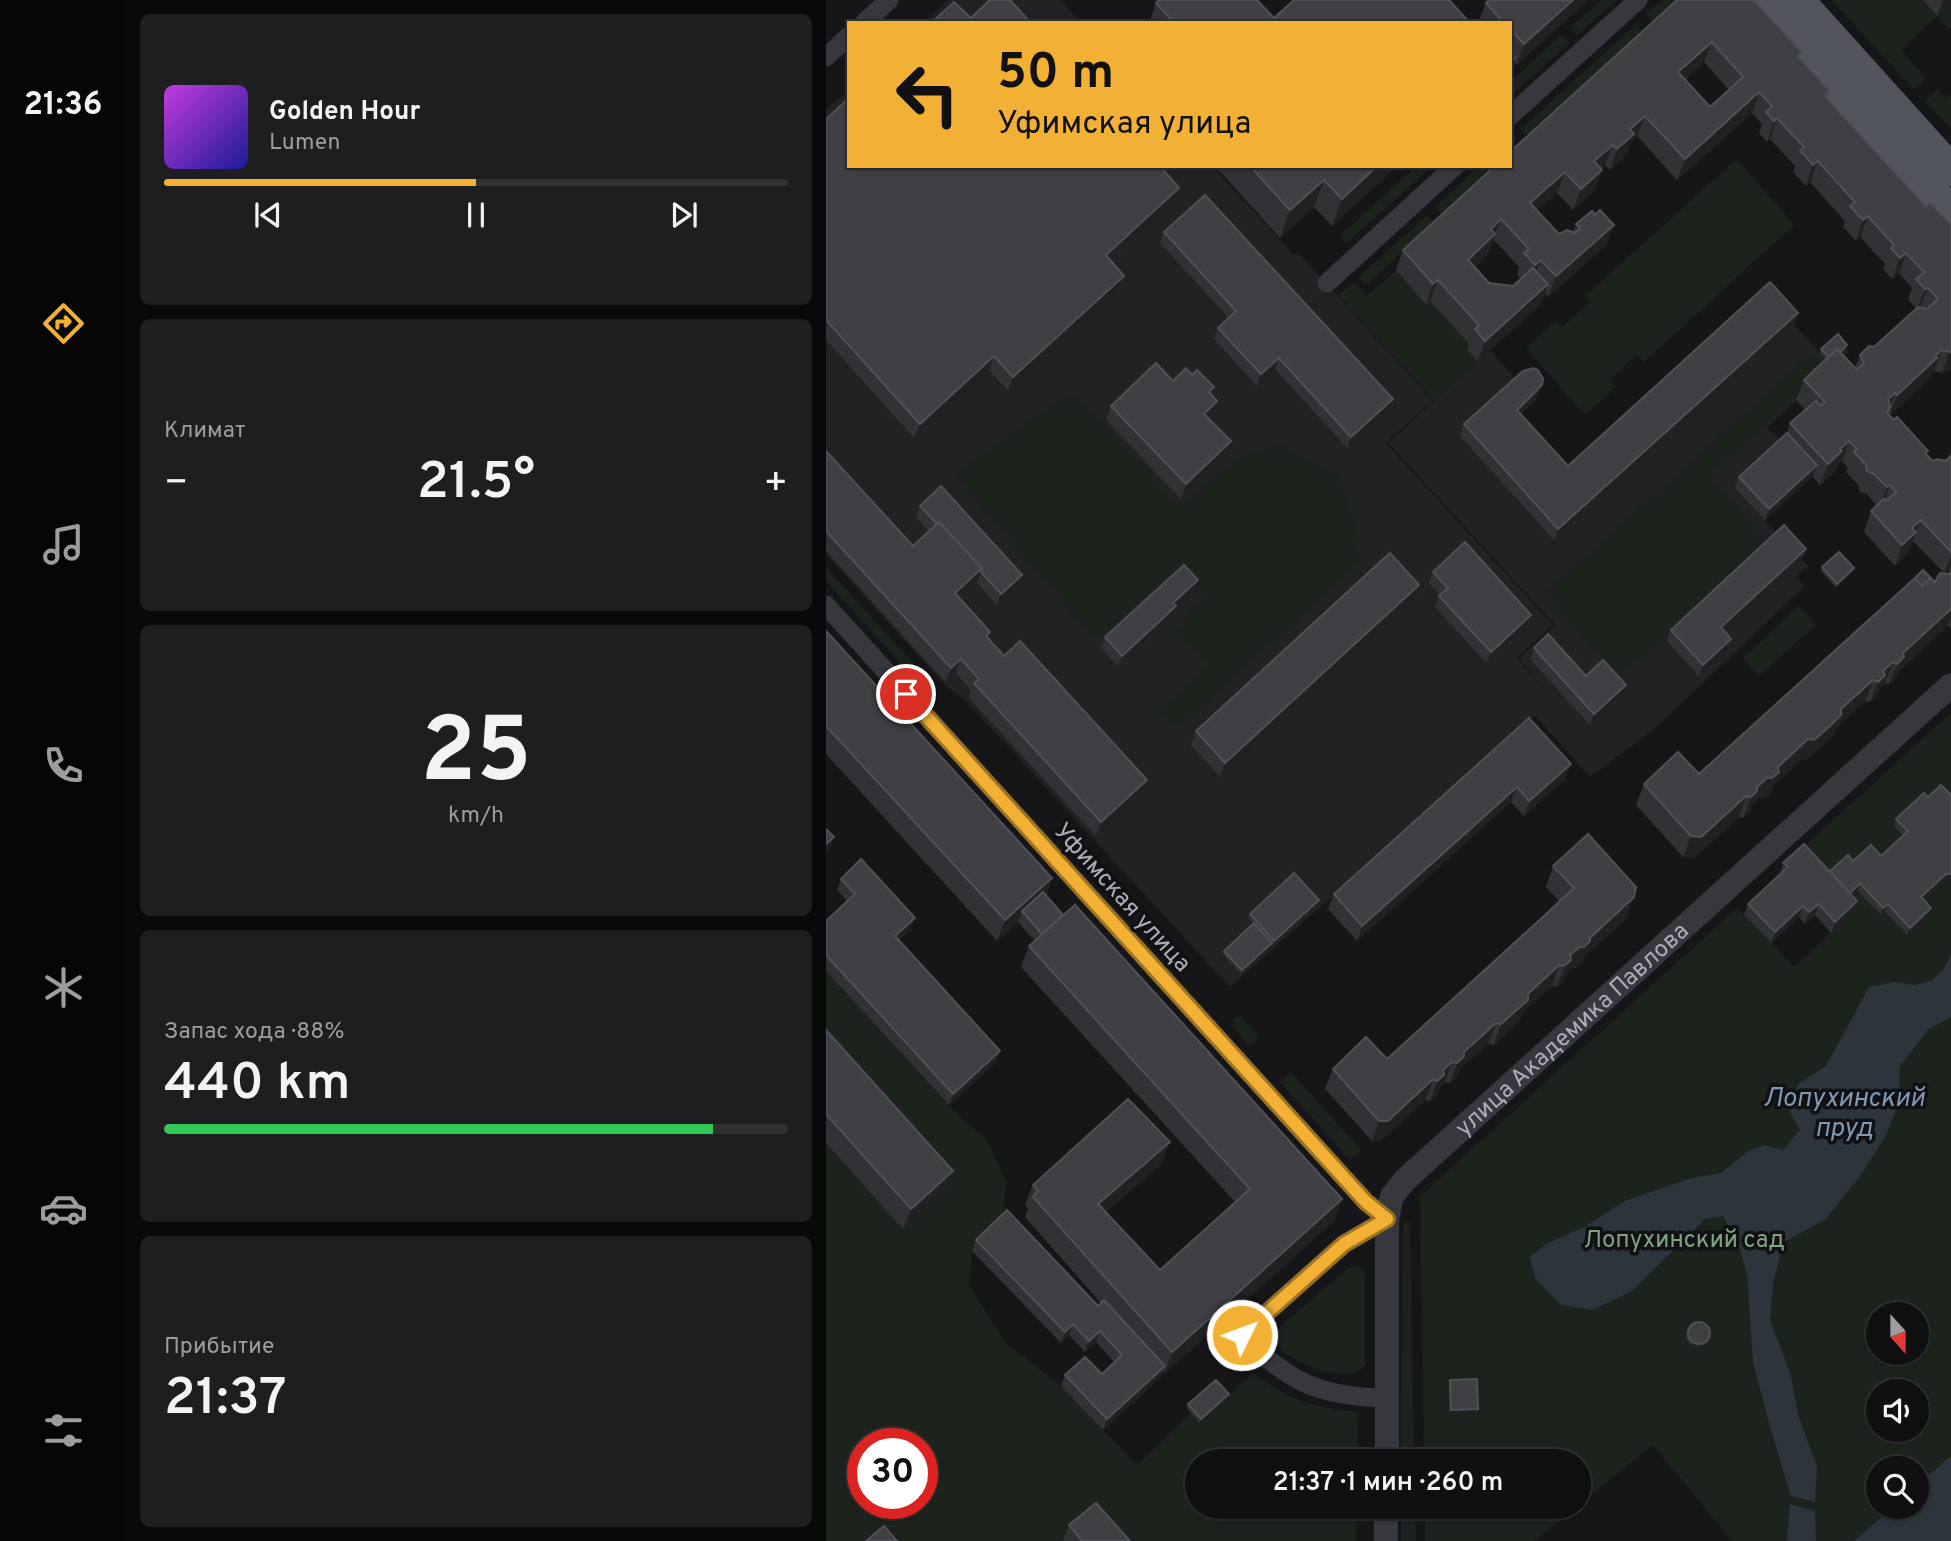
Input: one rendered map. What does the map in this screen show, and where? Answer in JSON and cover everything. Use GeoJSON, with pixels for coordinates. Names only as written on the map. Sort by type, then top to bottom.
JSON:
{"type":"FeatureCollection","features":[{"type":"Feature","properties":{"kind":"main road"},"geometry":{"type":"LineString","coordinates":[[1760,0],[1951,212]]}},
{"type":"Feature","properties":{"kind":"main road"},"geometry":{"type":"LineString","coordinates":[[1798,0],[1951,170]]}},
{"type":"Feature","properties":{"kind":"street"},"geometry":{"type":"LineString","coordinates":[[866,21],[889,0]]}},
{"type":"Feature","properties":{"kind":"street"},"geometry":{"type":"LineString","coordinates":[[1512,114],[1638,0]]}},
{"type":"Feature","properties":{"kind":"street"},"geometry":{"type":"LineString","coordinates":[[826,57],[847,38]]}},
{"type":"Feature","properties":{"kind":"street"},"geometry":{"type":"LineString","coordinates":[[1327,283],[1453,168]]}},
{"type":"Feature","properties":{"kind":"street","name":"Уфимская улица"},"geometry":{"type":"LineString","coordinates":[[826,605],[1366,1202],[1387,1219]]}},
{"type":"Feature","properties":{"kind":"street","name":"улица Академика Павлова"},"geometry":{"type":"LineString","coordinates":[[1387,1449],[1387,1219],[1392,1196],[1405,1180],[1951,685]]}},
{"type":"Feature","properties":{"kind":"street"},"geometry":{"type":"LineString","coordinates":[[1387,1219],[1344,1244],[1242,1335],[1270,1363],[1293,1379],[1320,1390],[1387,1398]]}},
{"type":"Feature","properties":{"kind":"street"},"geometry":{"type":"LineString","coordinates":[[1386,1519],[1386,1541]]}},
{"type":"Feature","properties":{"kind":"shaded area"},"geometry":{"type":"Polygon","coordinates":[[[948,0],[1060,0],[1079,21],[925,21],[948,0]]]}},
{"type":"Feature","properties":{"kind":"shaded area"},"geometry":{"type":"Polygon","coordinates":[[[847,91],[847,168],[1214,168],[1294,255],[1298,252],[1433,401],[1386,443],[1553,625],[1517,658],[1549,694],[1519,658],[1555,625],[1388,443],[1490,350],[1518,382],[1539,390],[1536,400],[1513,421],[1564,477],[1766,293],[1820,353],[1837,338],[1849,352],[1767,427],[1813,476],[1765,520],[1808,566],[1796,577],[1805,586],[1652,731],[1590,777],[1535,716],[1230,987],[966,701],[944,684],[826,554],[826,110],[847,91]]]}},
{"type":"Feature","properties":{"kind":"green space"},"geometry":{"type":"Polygon","coordinates":[[[1601,0],[1617,0],[1577,35],[1570,28],[1601,0]]]}},
{"type":"Feature","properties":{"kind":"green space"},"geometry":{"type":"Polygon","coordinates":[[[1662,0],[1679,0],[1654,23],[1646,14],[1662,0]]]}},
{"type":"Feature","properties":{"kind":"green space"},"geometry":{"type":"Polygon","coordinates":[[[1832,0],[1923,0],[1937,16],[1901,50],[1926,78],[1913,89],[1832,0]]]}},
{"type":"Feature","properties":{"kind":"green space"},"geometry":{"type":"Polygon","coordinates":[[[1951,3],[1949,29],[1937,16],[1951,3]]]}},
{"type":"Feature","properties":{"kind":"green space"},"geometry":{"type":"Polygon","coordinates":[[[1636,24],[1644,33],[1529,138],[1521,129],[1636,24]]]}},
{"type":"Feature","properties":{"kind":"green space"},"geometry":{"type":"Polygon","coordinates":[[[1561,35],[1569,43],[1512,95],[1512,80],[1561,35]]]}},
{"type":"Feature","properties":{"kind":"green space"},"geometry":{"type":"Polygon","coordinates":[[[1937,89],[1946,98],[1951,94],[1951,129],[1925,101],[1937,89]]]}},
{"type":"Feature","properties":{"kind":"green space"},"geometry":{"type":"Polygon","coordinates":[[[1737,159],[1794,225],[1644,362],[1637,355],[1610,380],[1616,387],[1585,415],[1526,348],[1556,321],[1562,327],[1590,302],[1585,296],[1737,159]]]}},
{"type":"Feature","properties":{"kind":"green space"},"geometry":{"type":"Polygon","coordinates":[[[1415,168],[1430,168],[1347,243],[1340,235],[1415,168]]]}},
{"type":"Feature","properties":{"kind":"green space"},"geometry":{"type":"Polygon","coordinates":[[[1478,168],[1495,168],[1443,216],[1435,207],[1478,168]]]}},
{"type":"Feature","properties":{"kind":"green space"},"geometry":{"type":"Polygon","coordinates":[[[1427,215],[1435,223],[1366,285],[1359,277],[1427,215]]]}},
{"type":"Feature","properties":{"kind":"green space"},"geometry":{"type":"Polygon","coordinates":[[[1396,270],[1426,304],[1430,301],[1471,346],[1467,350],[1478,361],[1434,401],[1338,295],[1354,282],[1367,296],[1396,270]]]}},
{"type":"Feature","properties":{"kind":"green space"},"geometry":{"type":"Polygon","coordinates":[[[1813,352],[1827,368],[1709,476],[1766,541],[1621,676],[1544,594],[1813,352]]]}},
{"type":"Feature","properties":{"kind":"green space"},"geometry":{"type":"Polygon","coordinates":[[[1072,392],[1180,507],[1238,458],[1281,445],[1337,475],[1350,507],[1360,562],[1179,727],[1158,711],[1209,666],[1175,633],[1204,595],[1176,566],[1096,641],[954,474],[1072,392]]]}},
{"type":"Feature","properties":{"kind":"green space"},"geometry":{"type":"Polygon","coordinates":[[[826,567],[936,689],[929,695],[826,581],[826,567]]]}},
{"type":"Feature","properties":{"kind":"green space"},"geometry":{"type":"Polygon","coordinates":[[[1799,606],[1816,625],[1759,676],[1743,658],[1799,606]]]}},
{"type":"Feature","properties":{"kind":"green space","name":"Лопухинский сад"},"geometry":{"type":"Polygon","coordinates":[[[1951,713],[1951,1456],[1929,1475],[1929,1456],[1866,1456],[1866,1519],[1879,1519],[1854,1541],[1732,1541],[1653,1445],[1591,1495],[1591,1449],[1424,1449],[1420,1196],[1737,908],[1794,967],[1853,912],[1798,852],[1951,713]]]}},
{"type":"Feature","properties":{"kind":"green space"},"geometry":{"type":"Polygon","coordinates":[[[826,971],[957,1114],[987,1140],[1006,1181],[1003,1221],[972,1251],[969,1286],[1006,1343],[1061,1386],[1137,1465],[1191,1413],[1200,1422],[1253,1373],[1291,1397],[1358,1412],[1357,1449],[1185,1449],[1185,1519],[1357,1519],[1356,1541],[826,1541],[826,971]]]}},
{"type":"Feature","properties":{"kind":"green space"},"geometry":{"type":"Polygon","coordinates":[[[1240,1015],[1259,1037],[1249,1046],[1233,1026],[1234,1020],[1240,1015]]]}},
{"type":"Feature","properties":{"kind":"green space"},"geometry":{"type":"Polygon","coordinates":[[[1291,1072],[1361,1150],[1350,1160],[1280,1082],[1291,1072]]]}},
{"type":"Feature","properties":{"kind":"green space"},"geometry":{"type":"Polygon","coordinates":[[[1403,1222],[1410,1222],[1414,1449],[1401,1449],[1403,1222]]]}},
{"type":"Feature","properties":{"kind":"green space"},"geometry":{"type":"Polygon","coordinates":[[[1355,1266],[1362,1268],[1365,1276],[1365,1365],[1357,1372],[1344,1374],[1314,1368],[1286,1354],[1272,1337],[1274,1332],[1347,1269],[1355,1266]]]}},
{"type":"Feature","properties":{"kind":"green space"},"geometry":{"type":"Polygon","coordinates":[[[1401,1519],[1415,1519],[1416,1541],[1401,1541],[1401,1519]]]}},
{"type":"Feature","properties":{"kind":"green space"},"geometry":{"type":"Polygon","coordinates":[[[1425,1519],[1561,1519],[1534,1541],[1425,1541],[1425,1519]]]}},
{"type":"Feature","properties":{"kind":"water","name":"Лопухинский пруд"},"geometry":{"type":"Polygon","coordinates":[[[1951,954],[1951,1017],[1929,1029],[1900,1066],[1899,1102],[1885,1137],[1860,1176],[1826,1219],[1784,1242],[1773,1283],[1770,1320],[1790,1373],[1799,1418],[1817,1466],[1815,1502],[1791,1496],[1753,1361],[1747,1274],[1739,1246],[1723,1216],[1705,1219],[1632,1291],[1593,1310],[1561,1305],[1535,1278],[1530,1257],[1546,1244],[1586,1226],[1625,1201],[1688,1179],[1721,1173],[1748,1151],[1765,1145],[1783,1150],[1800,1130],[1789,1110],[1798,1084],[1826,1066],[1869,987],[1894,982],[1915,985],[1931,981],[1943,970],[1951,954]]]}},
{"type":"Feature","properties":{"kind":"water"},"geometry":{"type":"Polygon","coordinates":[[[1951,1456],[1951,1541],[1854,1541],[1879,1519],[1929,1519],[1929,1475],[1951,1456]]]}},
{"type":"Feature","properties":{"kind":"water"},"geometry":{"type":"Polygon","coordinates":[[[1790,1504],[1815,1511],[1816,1541],[1787,1541],[1790,1504]]]}},
{"type":"Feature","properties":{"kind":"building"},"geometry":{"type":"Polygon","coordinates":[[[990,0],[1010,0],[1029,21],[933,21],[954,2],[971,18],[990,0]]]}},
{"type":"Feature","properties":{"kind":"building"},"geometry":{"type":"Polygon","coordinates":[[[1159,0],[1257,0],[1274,18],[1294,0],[1449,0],[1468,21],[1173,21],[1156,3],[1159,0]]]}},
{"type":"Feature","properties":{"kind":"building"},"geometry":{"type":"Polygon","coordinates":[[[1489,0],[1573,0],[1524,44],[1512,31],[1512,21],[1502,21],[1486,3],[1489,0]]]}},
{"type":"Feature","properties":{"kind":"building"},"geometry":{"type":"Polygon","coordinates":[[[1677,0],[1754,0],[1802,52],[1798,56],[1830,91],[1825,96],[1926,206],[1930,202],[1951,224],[1951,352],[1942,350],[1935,356],[1937,358],[1897,395],[1895,393],[1888,399],[1890,406],[1887,413],[1894,420],[1897,417],[1928,451],[1925,453],[1932,461],[1945,461],[1951,456],[1951,552],[1921,520],[1912,528],[1916,532],[1902,545],[1871,511],[1896,492],[1890,485],[1887,487],[1867,471],[1866,465],[1854,452],[1857,449],[1849,441],[1828,464],[1790,423],[1816,401],[1821,406],[1825,402],[1804,380],[1837,349],[1857,370],[1864,363],[1860,355],[1869,346],[1874,347],[1918,307],[1927,309],[1938,299],[1916,279],[1924,272],[1906,253],[1900,258],[1891,248],[1894,245],[1868,216],[1863,220],[1850,206],[1855,202],[1818,161],[1813,165],[1800,151],[1804,147],[1777,118],[1774,121],[1766,112],[1772,106],[1759,92],[1685,159],[1645,116],[1630,129],[1634,134],[1617,149],[1613,145],[1594,161],[1602,170],[1581,189],[1565,172],[1530,203],[1559,234],[1567,230],[1575,233],[1580,228],[1576,224],[1592,211],[1595,215],[1600,210],[1614,225],[1556,276],[1541,260],[1535,265],[1524,253],[1529,249],[1501,219],[1491,229],[1495,234],[1468,260],[1489,283],[1513,286],[1533,268],[1548,284],[1485,341],[1475,329],[1479,325],[1438,280],[1433,284],[1403,250],[1493,168],[1512,168],[1512,150],[1677,0]],[[1712,42],[1678,72],[1710,107],[1743,77],[1712,42]]]}},
{"type":"Feature","properties":{"kind":"building"},"geometry":{"type":"Polygon","coordinates":[[[847,100],[847,168],[1162,168],[1179,188],[1106,255],[1124,276],[1013,377],[994,356],[920,424],[826,320],[826,119],[847,100]]]}},
{"type":"Feature","properties":{"kind":"building"},"geometry":{"type":"Polygon","coordinates":[[[1252,168],[1375,168],[1342,199],[1324,180],[1290,210],[1252,168]]]}},
{"type":"Feature","properties":{"kind":"building"},"geometry":{"type":"Polygon","coordinates":[[[1205,195],[1393,399],[1351,437],[1279,358],[1261,374],[1218,328],[1236,311],[1164,232],[1205,195]]]}},
{"type":"Feature","properties":{"kind":"building"},"geometry":{"type":"Polygon","coordinates":[[[1770,282],[1798,313],[1558,529],[1464,424],[1523,371],[1533,368],[1538,370],[1543,379],[1542,385],[1517,410],[1568,466],[1770,282]]]}},
{"type":"Feature","properties":{"kind":"building"},"geometry":{"type":"Polygon","coordinates":[[[1838,334],[1847,345],[1840,352],[1837,349],[1829,357],[1821,349],[1838,334]]]}},
{"type":"Feature","properties":{"kind":"building"},"geometry":{"type":"Polygon","coordinates":[[[1156,363],[1173,381],[1186,368],[1192,375],[1197,370],[1214,387],[1209,392],[1217,401],[1204,414],[1231,441],[1186,484],[1111,406],[1156,363]]]}},
{"type":"Feature","properties":{"kind":"building"},"geometry":{"type":"Polygon","coordinates":[[[1787,433],[1817,465],[1769,509],[1739,477],[1787,433]]]}},
{"type":"Feature","properties":{"kind":"building"},"geometry":{"type":"Polygon","coordinates":[[[826,451],[913,546],[939,522],[982,568],[955,593],[990,632],[986,636],[1004,656],[1020,641],[1147,780],[1101,822],[974,683],[979,679],[961,659],[951,668],[826,531],[826,451]]]}},
{"type":"Feature","properties":{"kind":"building"},"geometry":{"type":"Polygon","coordinates":[[[941,486],[1022,575],[1001,594],[981,572],[982,568],[939,522],[937,524],[920,506],[941,486]]]}},
{"type":"Feature","properties":{"kind":"building"},"geometry":{"type":"Polygon","coordinates":[[[1784,525],[1806,549],[1721,627],[1731,639],[1703,665],[1671,630],[1784,525]]]}},
{"type":"Feature","properties":{"kind":"building"},"geometry":{"type":"Polygon","coordinates":[[[1465,542],[1531,615],[1491,652],[1439,596],[1448,588],[1433,572],[1465,542]]]}},
{"type":"Feature","properties":{"kind":"building"},"geometry":{"type":"Polygon","coordinates":[[[1839,552],[1854,568],[1837,584],[1822,567],[1839,552]]]}},
{"type":"Feature","properties":{"kind":"building"},"geometry":{"type":"Polygon","coordinates":[[[1390,553],[1419,585],[1225,763],[1196,731],[1390,553]]]}},
{"type":"Feature","properties":{"kind":"building"},"geometry":{"type":"Polygon","coordinates":[[[1184,565],[1198,580],[1173,603],[1176,606],[1122,656],[1105,637],[1184,565]]]}},
{"type":"Feature","properties":{"kind":"building"},"geometry":{"type":"Polygon","coordinates":[[[1923,570],[1931,578],[1922,586],[1915,578],[1923,570]]]}},
{"type":"Feature","properties":{"kind":"building"},"geometry":{"type":"Polygon","coordinates":[[[1951,572],[1951,609],[1903,653],[1904,657],[1897,664],[1893,662],[1883,671],[1885,675],[1878,682],[1873,680],[1841,709],[1841,715],[1829,727],[1814,740],[1808,739],[1778,767],[1779,772],[1772,778],[1767,778],[1751,797],[1746,796],[1701,837],[1691,836],[1644,784],[1678,752],[1699,774],[1915,578],[1922,586],[1931,578],[1935,582],[1940,573],[1951,572]]]}},
{"type":"Feature","properties":{"kind":"building"},"geometry":{"type":"Polygon","coordinates":[[[826,631],[1052,878],[1005,920],[826,726],[826,631]]]}},
{"type":"Feature","properties":{"kind":"building"},"geometry":{"type":"Polygon","coordinates":[[[1548,634],[1586,676],[1603,660],[1626,685],[1594,714],[1534,648],[1548,634]]]}},
{"type":"Feature","properties":{"kind":"building"},"geometry":{"type":"Polygon","coordinates":[[[1529,718],[1571,764],[1529,801],[1517,787],[1362,926],[1334,894],[1529,718]]]}},
{"type":"Feature","properties":{"kind":"building"},"geometry":{"type":"Polygon","coordinates":[[[1941,785],[1951,795],[1951,874],[1946,874],[1921,897],[1931,908],[1910,928],[1888,904],[1883,908],[1860,883],[1850,893],[1830,871],[1848,855],[1853,861],[1871,845],[1881,856],[1908,831],[1896,819],[1924,793],[1928,797],[1941,785]]]}},
{"type":"Feature","properties":{"kind":"building"},"geometry":{"type":"Polygon","coordinates":[[[826,829],[834,837],[826,844],[826,829]]]}},
{"type":"Feature","properties":{"kind":"building"},"geometry":{"type":"Polygon","coordinates":[[[1588,834],[1636,887],[1634,897],[1590,938],[1584,947],[1570,955],[1571,960],[1564,966],[1559,965],[1528,994],[1528,1000],[1501,1024],[1496,1023],[1464,1052],[1464,1056],[1457,1063],[1452,1062],[1443,1070],[1444,1075],[1437,1081],[1433,1079],[1388,1121],[1379,1121],[1333,1069],[1366,1037],[1387,1059],[1543,917],[1574,888],[1553,866],[1588,834]]]}},
{"type":"Feature","properties":{"kind":"building"},"geometry":{"type":"Polygon","coordinates":[[[1804,844],[1857,901],[1835,922],[1819,904],[1809,912],[1803,906],[1775,932],[1748,904],[1788,867],[1783,863],[1804,844]]]}},
{"type":"Feature","properties":{"kind":"building"},"geometry":{"type":"Polygon","coordinates":[[[861,859],[915,918],[895,936],[1000,1051],[953,1094],[826,955],[826,921],[855,894],[841,879],[861,859]]]}},
{"type":"Feature","properties":{"kind":"building"},"geometry":{"type":"Polygon","coordinates":[[[1294,873],[1319,900],[1274,941],[1250,914],[1294,873]]]}},
{"type":"Feature","properties":{"kind":"building"},"geometry":{"type":"Polygon","coordinates":[[[1043,892],[1063,915],[1042,934],[1022,911],[1043,892]]]}},
{"type":"Feature","properties":{"kind":"building"},"geometry":{"type":"Polygon","coordinates":[[[1075,905],[1342,1199],[1172,1352],[1033,1197],[1038,1191],[1033,1185],[1128,1099],[1170,1142],[1098,1204],[1160,1270],[1250,1189],[1029,946],[1075,905]]]}},
{"type":"Feature","properties":{"kind":"building"},"geometry":{"type":"Polygon","coordinates":[[[1254,923],[1272,943],[1242,970],[1224,951],[1254,923]]]}},
{"type":"Feature","properties":{"kind":"building"},"geometry":{"type":"Polygon","coordinates":[[[826,1030],[953,1171],[911,1209],[826,1114],[826,1030]]]}},
{"type":"Feature","properties":{"kind":"building"},"geometry":{"type":"Polygon","coordinates":[[[1007,1210],[1098,1306],[1104,1300],[1165,1366],[1107,1419],[1065,1375],[1085,1357],[1102,1374],[1122,1355],[1100,1331],[1089,1341],[1073,1324],[1065,1332],[976,1240],[1007,1210]]]}},
{"type":"Feature","properties":{"kind":"building"},"geometry":{"type":"Polygon","coordinates":[[[1699,1322],[1707,1325],[1710,1333],[1707,1341],[1699,1344],[1691,1341],[1688,1333],[1691,1325],[1699,1322]]]}},
{"type":"Feature","properties":{"kind":"building"},"geometry":{"type":"Polygon","coordinates":[[[1477,1379],[1478,1409],[1451,1410],[1450,1380],[1477,1379]]]}},
{"type":"Feature","properties":{"kind":"building"},"geometry":{"type":"Polygon","coordinates":[[[1216,1380],[1229,1394],[1201,1419],[1188,1404],[1216,1380]]]}},
{"type":"Feature","properties":{"kind":"building"},"geometry":{"type":"Polygon","coordinates":[[[1096,1503],[1130,1541],[1082,1541],[1069,1525],[1096,1503]]]}},
{"type":"Feature","properties":{"kind":"building"},"geometry":{"type":"Polygon","coordinates":[[[884,1526],[897,1541],[866,1541],[884,1526]]]}},
{"type":"Feature","properties":{"kind":"route"},"geometry":{"type":"LineString","coordinates":[[906,694],[1366,1202],[1387,1219],[1344,1244],[1242,1335]]}}]}
